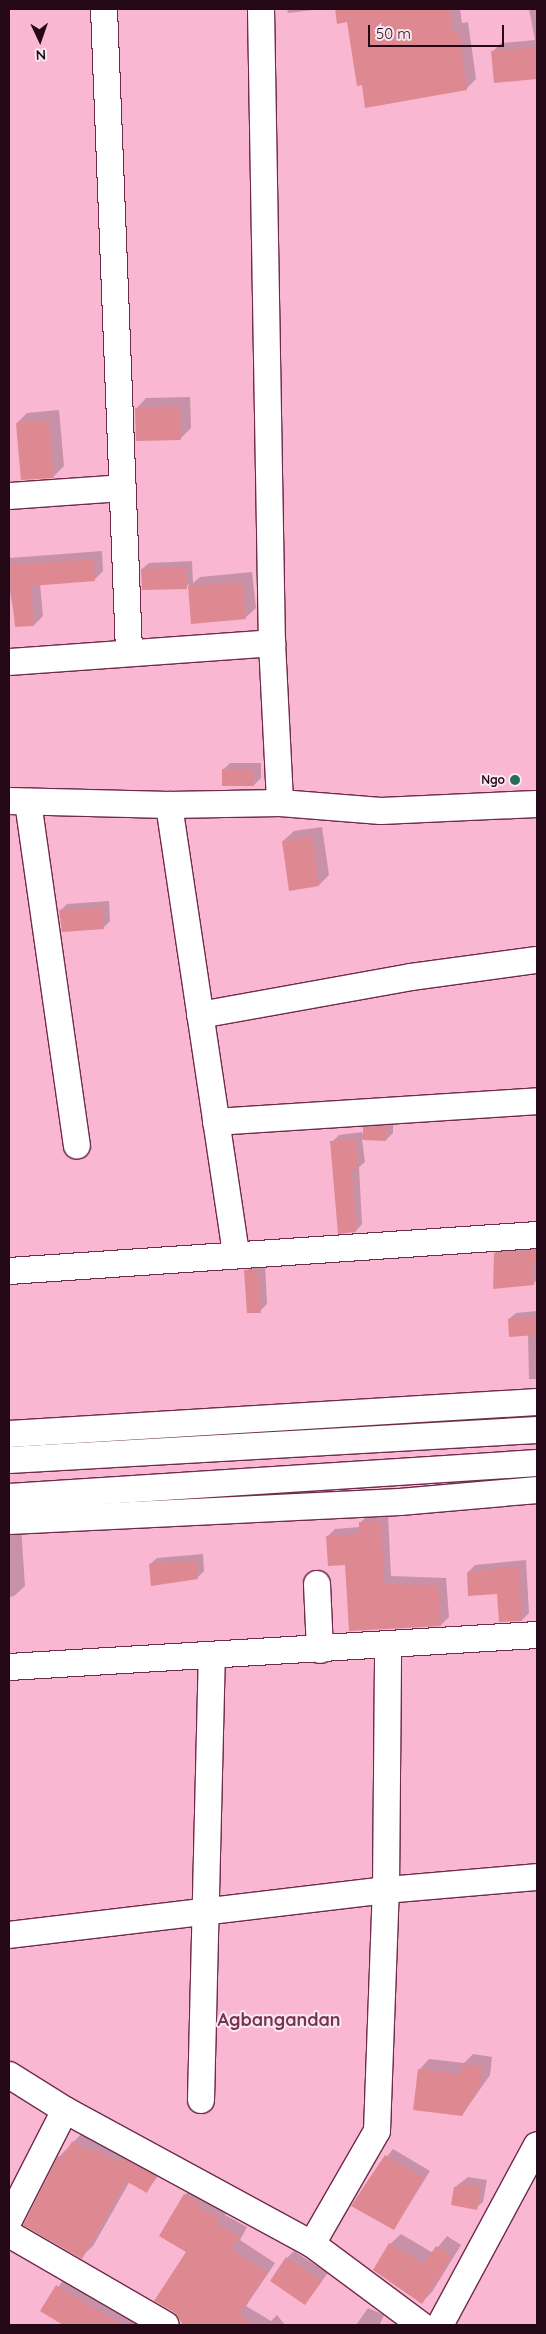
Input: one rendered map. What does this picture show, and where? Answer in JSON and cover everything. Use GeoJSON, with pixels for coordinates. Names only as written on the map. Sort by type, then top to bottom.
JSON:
{"type":"FeatureCollection","features":[{"type":"Feature","properties":{"kind":"street"},"geometry":{"type":"LineString","coordinates":[[104,9],[129,652]]}},
{"type":"Feature","properties":{"kind":"street"},"geometry":{"type":"LineString","coordinates":[[261,9],[272,643],[280,803]]}},
{"type":"Feature","properties":{"kind":"street"},"geometry":{"type":"LineString","coordinates":[[9,496],[123,488]]}},
{"type":"Feature","properties":{"kind":"street"},"geometry":{"type":"LineString","coordinates":[[9,662],[272,643]]}},
{"type":"Feature","properties":{"kind":"street"},"geometry":{"type":"LineString","coordinates":[[77,1146],[18,801],[168,805],[280,803],[381,811],[537,804]]}},
{"type":"Feature","properties":{"kind":"street"},"geometry":{"type":"LineString","coordinates":[[168,805],[236,1255]]}},
{"type":"Feature","properties":{"kind":"street"},"geometry":{"type":"LineString","coordinates":[[200,1015],[412,977],[537,960]]}},
{"type":"Feature","properties":{"kind":"street"},"geometry":{"type":"LineString","coordinates":[[216,1122],[537,1101]]}},
{"type":"Feature","properties":{"kind":"street"},"geometry":{"type":"LineString","coordinates":[[9,1270],[537,1235]]}},
{"type":"Feature","properties":{"kind":"street"},"geometry":{"type":"LineString","coordinates":[[9,1434],[537,1402]]}},
{"type":"Feature","properties":{"kind":"street"},"geometry":{"type":"LineString","coordinates":[[9,1460],[537,1430]]}},
{"type":"Feature","properties":{"kind":"street"},"geometry":{"type":"LineString","coordinates":[[9,1497],[537,1463]]}},
{"type":"Feature","properties":{"kind":"street"},"geometry":{"type":"LineString","coordinates":[[399,1473],[400,1502]]}},
{"type":"Feature","properties":{"kind":"street"},"geometry":{"type":"LineString","coordinates":[[9,1520],[400,1502],[537,1490]]}},
{"type":"Feature","properties":{"kind":"street"},"geometry":{"type":"LineString","coordinates":[[317,1584],[320,1650]]}},
{"type":"Feature","properties":{"kind":"street"},"geometry":{"type":"LineString","coordinates":[[9,1666],[320,1650],[537,1635]]}},
{"type":"Feature","properties":{"kind":"street"},"geometry":{"type":"LineString","coordinates":[[312,2244],[377,2130],[386,1890],[388,1646]]}},
{"type":"Feature","properties":{"kind":"street"},"geometry":{"type":"LineString","coordinates":[[201,2100],[203,1912],[212,1655]]}},
{"type":"Feature","properties":{"kind":"street"},"geometry":{"type":"LineString","coordinates":[[9,1935],[386,1890],[537,1877]]}},
{"type":"Feature","properties":{"kind":"street"},"geometry":{"type":"LineString","coordinates":[[9,2075],[65,2110],[312,2244],[421,2325]]}},
{"type":"Feature","properties":{"kind":"street"},"geometry":{"type":"LineString","coordinates":[[9,2220],[65,2110]]}},
{"type":"Feature","properties":{"kind":"street"},"geometry":{"type":"LineString","coordinates":[[440,2325],[537,2145]]}},
{"type":"Feature","properties":{"kind":"street"},"geometry":{"type":"LineString","coordinates":[[9,2234],[166,2325]]}},
{"type":"Feature","properties":{"kind":"building"},"geometry":{"type":"Polygon","coordinates":[[[335,9],[450,9],[452,32],[459,31],[467,90],[365,108],[362,85],[357,86],[347,22],[337,24],[335,9]]]}},
{"type":"Feature","properties":{"kind":"building"},"geometry":{"type":"Polygon","coordinates":[[[537,47],[537,79],[494,83],[491,51],[537,47]]]}},
{"type":"Feature","properties":{"kind":"building"},"geometry":{"type":"Polygon","coordinates":[[[180,406],[181,440],[136,441],[135,408],[180,406]]]}},
{"type":"Feature","properties":{"kind":"building"},"geometry":{"type":"Polygon","coordinates":[[[49,420],[54,478],[21,480],[16,423],[49,420]]]}},
{"type":"Feature","properties":{"kind":"building"},"geometry":{"type":"Polygon","coordinates":[[[94,559],[95,581],[31,586],[34,626],[15,627],[9,565],[94,559]]]}},
{"type":"Feature","properties":{"kind":"building"},"geometry":{"type":"Polygon","coordinates":[[[186,567],[187,589],[142,590],[141,569],[186,567]]]}},
{"type":"Feature","properties":{"kind":"building"},"geometry":{"type":"Polygon","coordinates":[[[243,582],[246,619],[191,624],[188,586],[243,582]]]}},
{"type":"Feature","properties":{"kind":"building"},"geometry":{"type":"Polygon","coordinates":[[[222,769],[254,770],[254,786],[222,786],[222,769]]]}},
{"type":"Feature","properties":{"kind":"building"},"geometry":{"type":"Polygon","coordinates":[[[312,836],[319,886],[289,891],[282,841],[312,836]]]}},
{"type":"Feature","properties":{"kind":"building"},"geometry":{"type":"Polygon","coordinates":[[[102,907],[104,929],[62,932],[59,910],[102,907]]]}},
{"type":"Feature","properties":{"kind":"building"},"geometry":{"type":"Polygon","coordinates":[[[387,1126],[386,1141],[363,1140],[363,1127],[387,1126]]]}},
{"type":"Feature","properties":{"kind":"building"},"geometry":{"type":"Polygon","coordinates":[[[355,1139],[359,1170],[352,1170],[356,1232],[338,1234],[330,1141],[355,1139]]]}},
{"type":"Feature","properties":{"kind":"building"},"geometry":{"type":"Polygon","coordinates":[[[537,1250],[537,1266],[532,1266],[534,1285],[493,1289],[494,1253],[537,1250]]]}},
{"type":"Feature","properties":{"kind":"building"},"geometry":{"type":"Polygon","coordinates":[[[258,1269],[261,1313],[247,1313],[244,1270],[258,1269]]]}},
{"type":"Feature","properties":{"kind":"building"},"geometry":{"type":"Polygon","coordinates":[[[537,1317],[537,1335],[509,1337],[508,1319],[537,1317]]]}},
{"type":"Feature","properties":{"kind":"building"},"geometry":{"type":"Polygon","coordinates":[[[381,1521],[384,1584],[438,1585],[441,1626],[349,1631],[345,1565],[328,1566],[326,1536],[359,1534],[359,1522],[381,1521]]]}},
{"type":"Feature","properties":{"kind":"building"},"geometry":{"type":"Polygon","coordinates":[[[196,1560],[198,1579],[151,1586],[149,1564],[196,1560]]]}},
{"type":"Feature","properties":{"kind":"building"},"geometry":{"type":"Polygon","coordinates":[[[519,1566],[522,1621],[499,1622],[497,1594],[468,1596],[467,1572],[519,1566]]]}},
{"type":"Feature","properties":{"kind":"building"},"geometry":{"type":"Polygon","coordinates":[[[462,2064],[483,2067],[480,2086],[462,2116],[413,2110],[418,2069],[460,2074],[462,2064]]]}},
{"type":"Feature","properties":{"kind":"building"},"geometry":{"type":"Polygon","coordinates":[[[72,2141],[91,2152],[93,2148],[119,2162],[121,2158],[156,2176],[147,2193],[126,2181],[82,2259],[23,2225],[58,2156],[63,2158],[72,2141]]]}},
{"type":"Feature","properties":{"kind":"building"},"geometry":{"type":"Polygon","coordinates":[[[385,2155],[424,2178],[394,2230],[351,2206],[385,2155]]]}},
{"type":"Feature","properties":{"kind":"building"},"geometry":{"type":"Polygon","coordinates":[[[460,2183],[481,2187],[477,2210],[451,2205],[454,2187],[460,2188],[460,2183]]]}},
{"type":"Feature","properties":{"kind":"building"},"geometry":{"type":"Polygon","coordinates":[[[184,2194],[201,2204],[199,2208],[220,2218],[217,2224],[239,2236],[232,2249],[267,2272],[239,2315],[256,2325],[183,2325],[174,2312],[154,2301],[186,2252],[159,2236],[184,2194]]]}},
{"type":"Feature","properties":{"kind":"building"},"geometry":{"type":"Polygon","coordinates":[[[389,2243],[424,2264],[436,2246],[452,2256],[422,2304],[373,2270],[389,2243]]]}},
{"type":"Feature","properties":{"kind":"building"},"geometry":{"type":"Polygon","coordinates":[[[286,2257],[322,2281],[305,2305],[270,2281],[286,2257]]]}},
{"type":"Feature","properties":{"kind":"building"},"geometry":{"type":"Polygon","coordinates":[[[56,2285],[122,2325],[63,2325],[40,2311],[56,2285]]]}},
{"type":"Feature","properties":{"kind":"place","name":"Ngo"},"geometry":{"type":"Point","coordinates":[515,780]}},
{"type":"Feature","properties":{"kind":"district","name":"Agbangandan"},"geometry":{"type":"Point","coordinates":[279,2020]}}]}
